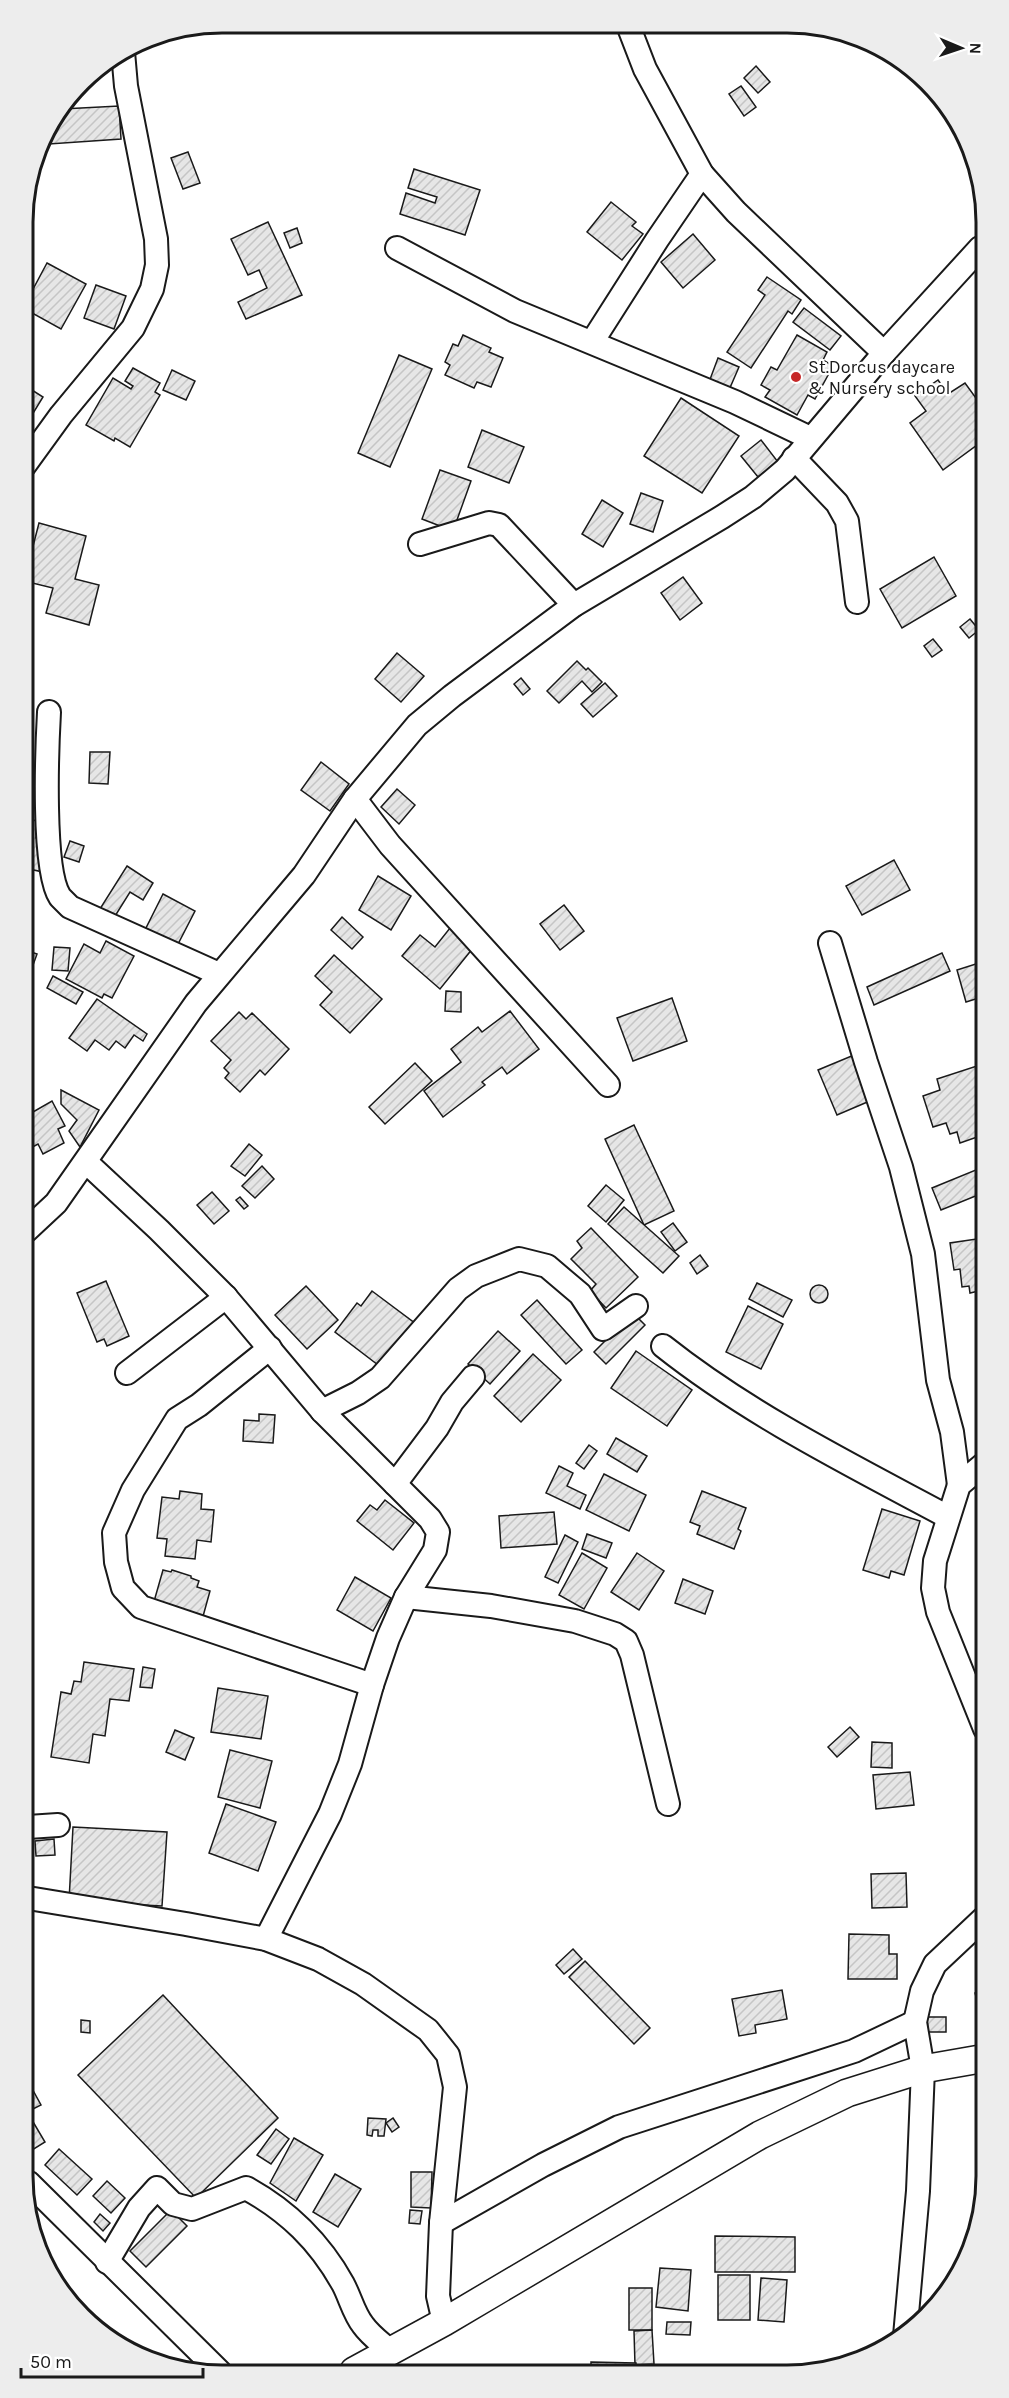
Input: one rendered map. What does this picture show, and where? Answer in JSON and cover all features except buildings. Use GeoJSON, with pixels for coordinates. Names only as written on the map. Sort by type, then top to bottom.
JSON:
{"type":"FeatureCollection","features":[{"type":"Feature","properties":{"kind":"street"},"geometry":{"type":"LineString","coordinates":[[631,33],[645,69],[702,174],[736,212],[884,353]]}},
{"type":"Feature","properties":{"kind":"street"},"geometry":{"type":"LineString","coordinates":[[33,453],[60,415],[133,328],[152,288],[157,265],[156,239],[126,86],[124,60]]}},
{"type":"Feature","properties":{"kind":"street"},"geometry":{"type":"LineString","coordinates":[[592,342],[702,174]]}},
{"type":"Feature","properties":{"kind":"street"},"geometry":{"type":"LineString","coordinates":[[397,248],[515,311],[735,402],[810,438]]}},
{"type":"Feature","properties":{"kind":"street"},"geometry":{"type":"LineString","coordinates":[[33,1224],[56,1203],[159,1054],[219,974],[304,875],[354,799],[417,725],[574,604],[753,497],[785,470],[884,353],[976,252]]}},
{"type":"Feature","properties":{"kind":"street"},"geometry":{"type":"LineString","coordinates":[[794,458],[837,503],[847,521],[857,602]]}},
{"type":"Feature","properties":{"kind":"street"},"geometry":{"type":"LineString","coordinates":[[420,544],[489,523],[500,525],[574,604]]}},
{"type":"Feature","properties":{"kind":"street"},"geometry":{"type":"LineString","coordinates":[[49,712],[46,767],[51,867],[59,896],[70,907],[219,974]]}},
{"type":"Feature","properties":{"kind":"street"},"geometry":{"type":"LineString","coordinates":[[354,799],[390,845],[608,1085]]}},
{"type":"Feature","properties":{"kind":"street"},"geometry":{"type":"LineString","coordinates":[[830,943],[901,1167],[923,1254],[938,1380],[952,1432],[959,1485],[935,1561],[933,1588],[938,1612],[976,1707]]}},
{"type":"Feature","properties":{"kind":"street"},"geometry":{"type":"LineString","coordinates":[[86,1162],[226,1297],[322,1411],[430,1519],[438,1532],[435,1550],[406,1597],[372,1685],[350,1764],[330,1814],[266,1940]]}},
{"type":"Feature","properties":{"kind":"street"},"geometry":{"type":"LineString","coordinates":[[322,1411],[358,1393],[380,1378],[458,1289],[476,1276],[519,1259],[547,1266],[580,1294],[603,1329],[636,1306]]}},
{"type":"Feature","properties":{"kind":"street"},"geometry":{"type":"LineString","coordinates":[[127,1373],[226,1297]]}},
{"type":"Feature","properties":{"kind":"street"},"geometry":{"type":"LineString","coordinates":[[663,1346],[698,1374],[822,1449],[948,1517]]}},
{"type":"Feature","properties":{"kind":"street"},"geometry":{"type":"LineString","coordinates":[[270,1348],[199,1405],[177,1419],[133,1490],[114,1533],[116,1562],[123,1588],[141,1607],[372,1685]]}},
{"type":"Feature","properties":{"kind":"street"},"geometry":{"type":"LineString","coordinates":[[395,1484],[437,1428],[452,1402],[473,1377]]}},
{"type":"Feature","properties":{"kind":"street"},"geometry":{"type":"LineString","coordinates":[[959,1485],[976,1471]]}},
{"type":"Feature","properties":{"kind":"street"},"geometry":{"type":"LineString","coordinates":[[406,1597],[491,1606],[564,1618],[615,1634],[626,1641],[632,1655],[668,1804]]}},
{"type":"Feature","properties":{"kind":"street"},"geometry":{"type":"LineString","coordinates":[[33,1827],[58,1825]]}},
{"type":"Feature","properties":{"kind":"street"},"geometry":{"type":"LineString","coordinates":[[33,1899],[186,1924],[266,1940],[318,1959],[363,1984],[428,2030],[448,2055],[455,2087],[441,2223],[438,2296],[444,2322]]}},
{"type":"Feature","properties":{"kind":"street"},"geometry":{"type":"LineString","coordinates":[[906,2322],[918,2191],[923,2069],[915,2022],[922,1991],[935,1964],[976,1925]]}},
{"type":"Feature","properties":{"kind":"street"},"geometry":{"type":"LineString","coordinates":[[441,2223],[543,2165],[619,2127],[854,2051],[915,2022]]}},
{"type":"Feature","properties":{"kind":"street"},"geometry":{"type":"LineString","coordinates":[[365,2365],[444,2322],[760,2136],[847,2093],[923,2069],[976,2060]]}},
{"type":"Feature","properties":{"kind":"street"},"geometry":{"type":"LineString","coordinates":[[34,2187],[212,2365]]}},
{"type":"Feature","properties":{"kind":"street"},"geometry":{"type":"LineString","coordinates":[[107,2262],[139,2208],[157,2188],[173,2204],[192,2209],[246,2188],[267,2199],[298,2223],[320,2249],[343,2283],[362,2325],[390,2351]]}},
{"type":"Feature","properties":{"kind":"place","name":"St.Dorcus daycare & Nursery school"},"geometry":{"type":"Point","coordinates":[796,377]}}]}
